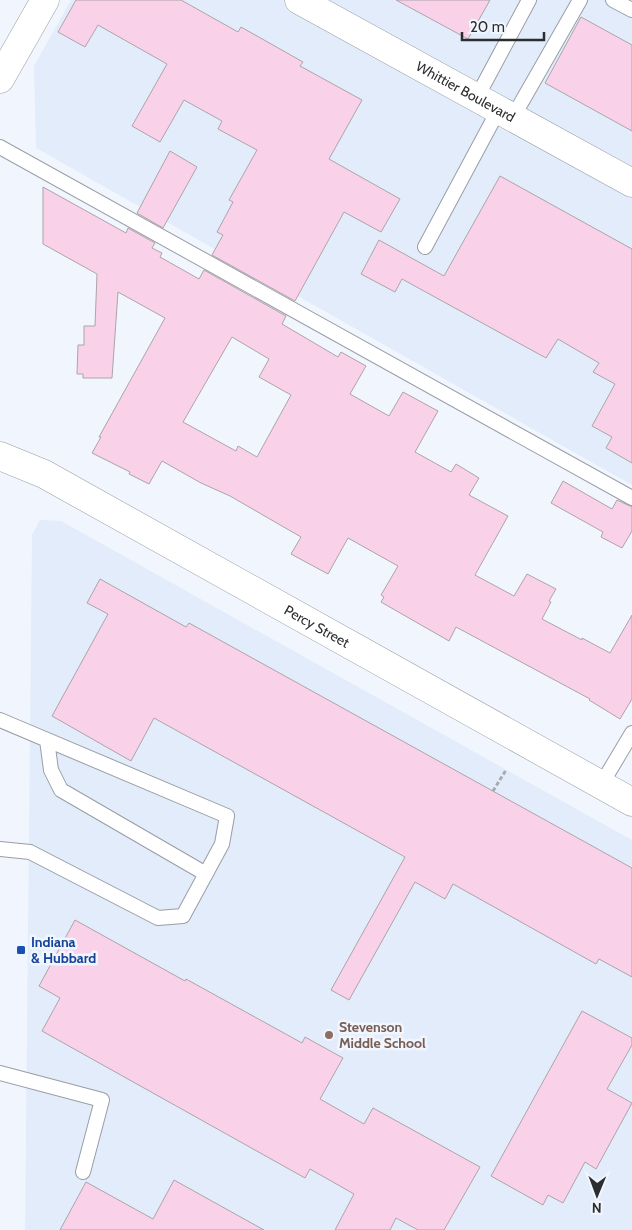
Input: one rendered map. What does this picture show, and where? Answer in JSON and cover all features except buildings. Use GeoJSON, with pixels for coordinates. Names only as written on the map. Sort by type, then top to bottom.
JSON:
{"type":"FeatureCollection","features":[{"type":"Feature","properties":{"kind":"street"},"geometry":{"type":"LineString","coordinates":[[0,79],[45,0]]}},
{"type":"Feature","properties":{"kind":"street","name":"Whittier Boulevard"},"geometry":{"type":"LineString","coordinates":[[299,0],[632,183]]}},
{"type":"Feature","properties":{"kind":"street","name":"Percy Street"},"geometry":{"type":"LineString","coordinates":[[0,456],[53,479],[632,802]]}},
{"type":"Feature","properties":{"kind":"lane"},"geometry":{"type":"LineString","coordinates":[[425,248],[496,108],[529,0]]}},
{"type":"Feature","properties":{"kind":"lane"},"geometry":{"type":"LineString","coordinates":[[496,108],[580,0]]}},
{"type":"Feature","properties":{"kind":"lane"},"geometry":{"type":"LineString","coordinates":[[613,0],[632,10]]}},
{"type":"Feature","properties":{"kind":"lane"},"geometry":{"type":"LineString","coordinates":[[0,147],[632,498]]}},
{"type":"Feature","properties":{"kind":"lane"},"geometry":{"type":"LineString","coordinates":[[0,720],[227,816],[222,844],[183,916],[158,918],[30,852],[0,849]]}},
{"type":"Feature","properties":{"kind":"lane"},"geometry":{"type":"LineString","coordinates":[[601,785],[632,732]]}},
{"type":"Feature","properties":{"kind":"lane"},"geometry":{"type":"LineString","coordinates":[[48,740],[51,770],[61,790],[206,874]]}},
{"type":"Feature","properties":{"kind":"lane"},"geometry":{"type":"LineString","coordinates":[[0,1073],[102,1100],[83,1172]]}},
{"type":"Feature","properties":{"kind":"path"},"geometry":{"type":"LineString","coordinates":[[493,791],[506,770]]}},
{"type":"Feature","properties":{"kind":"shaded area"},"geometry":{"type":"Polygon","coordinates":[[[71,0],[632,0],[632,485],[36,148],[34,66],[71,0]]]}},
{"type":"Feature","properties":{"kind":"shaded area","name":"Stevenson Middle School"},"geometry":{"type":"Polygon","coordinates":[[[40,520],[61,521],[632,840],[632,1230],[25,1230],[32,535],[40,520]]]}},
{"type":"Feature","properties":{"kind":"place","name":"Indiana & Hubbard"},"geometry":{"type":"Point","coordinates":[21,950]}},
{"type":"Feature","properties":{"kind":"place","name":"Stevenson Middle School"},"geometry":{"type":"Point","coordinates":[329,1035]}}]}
